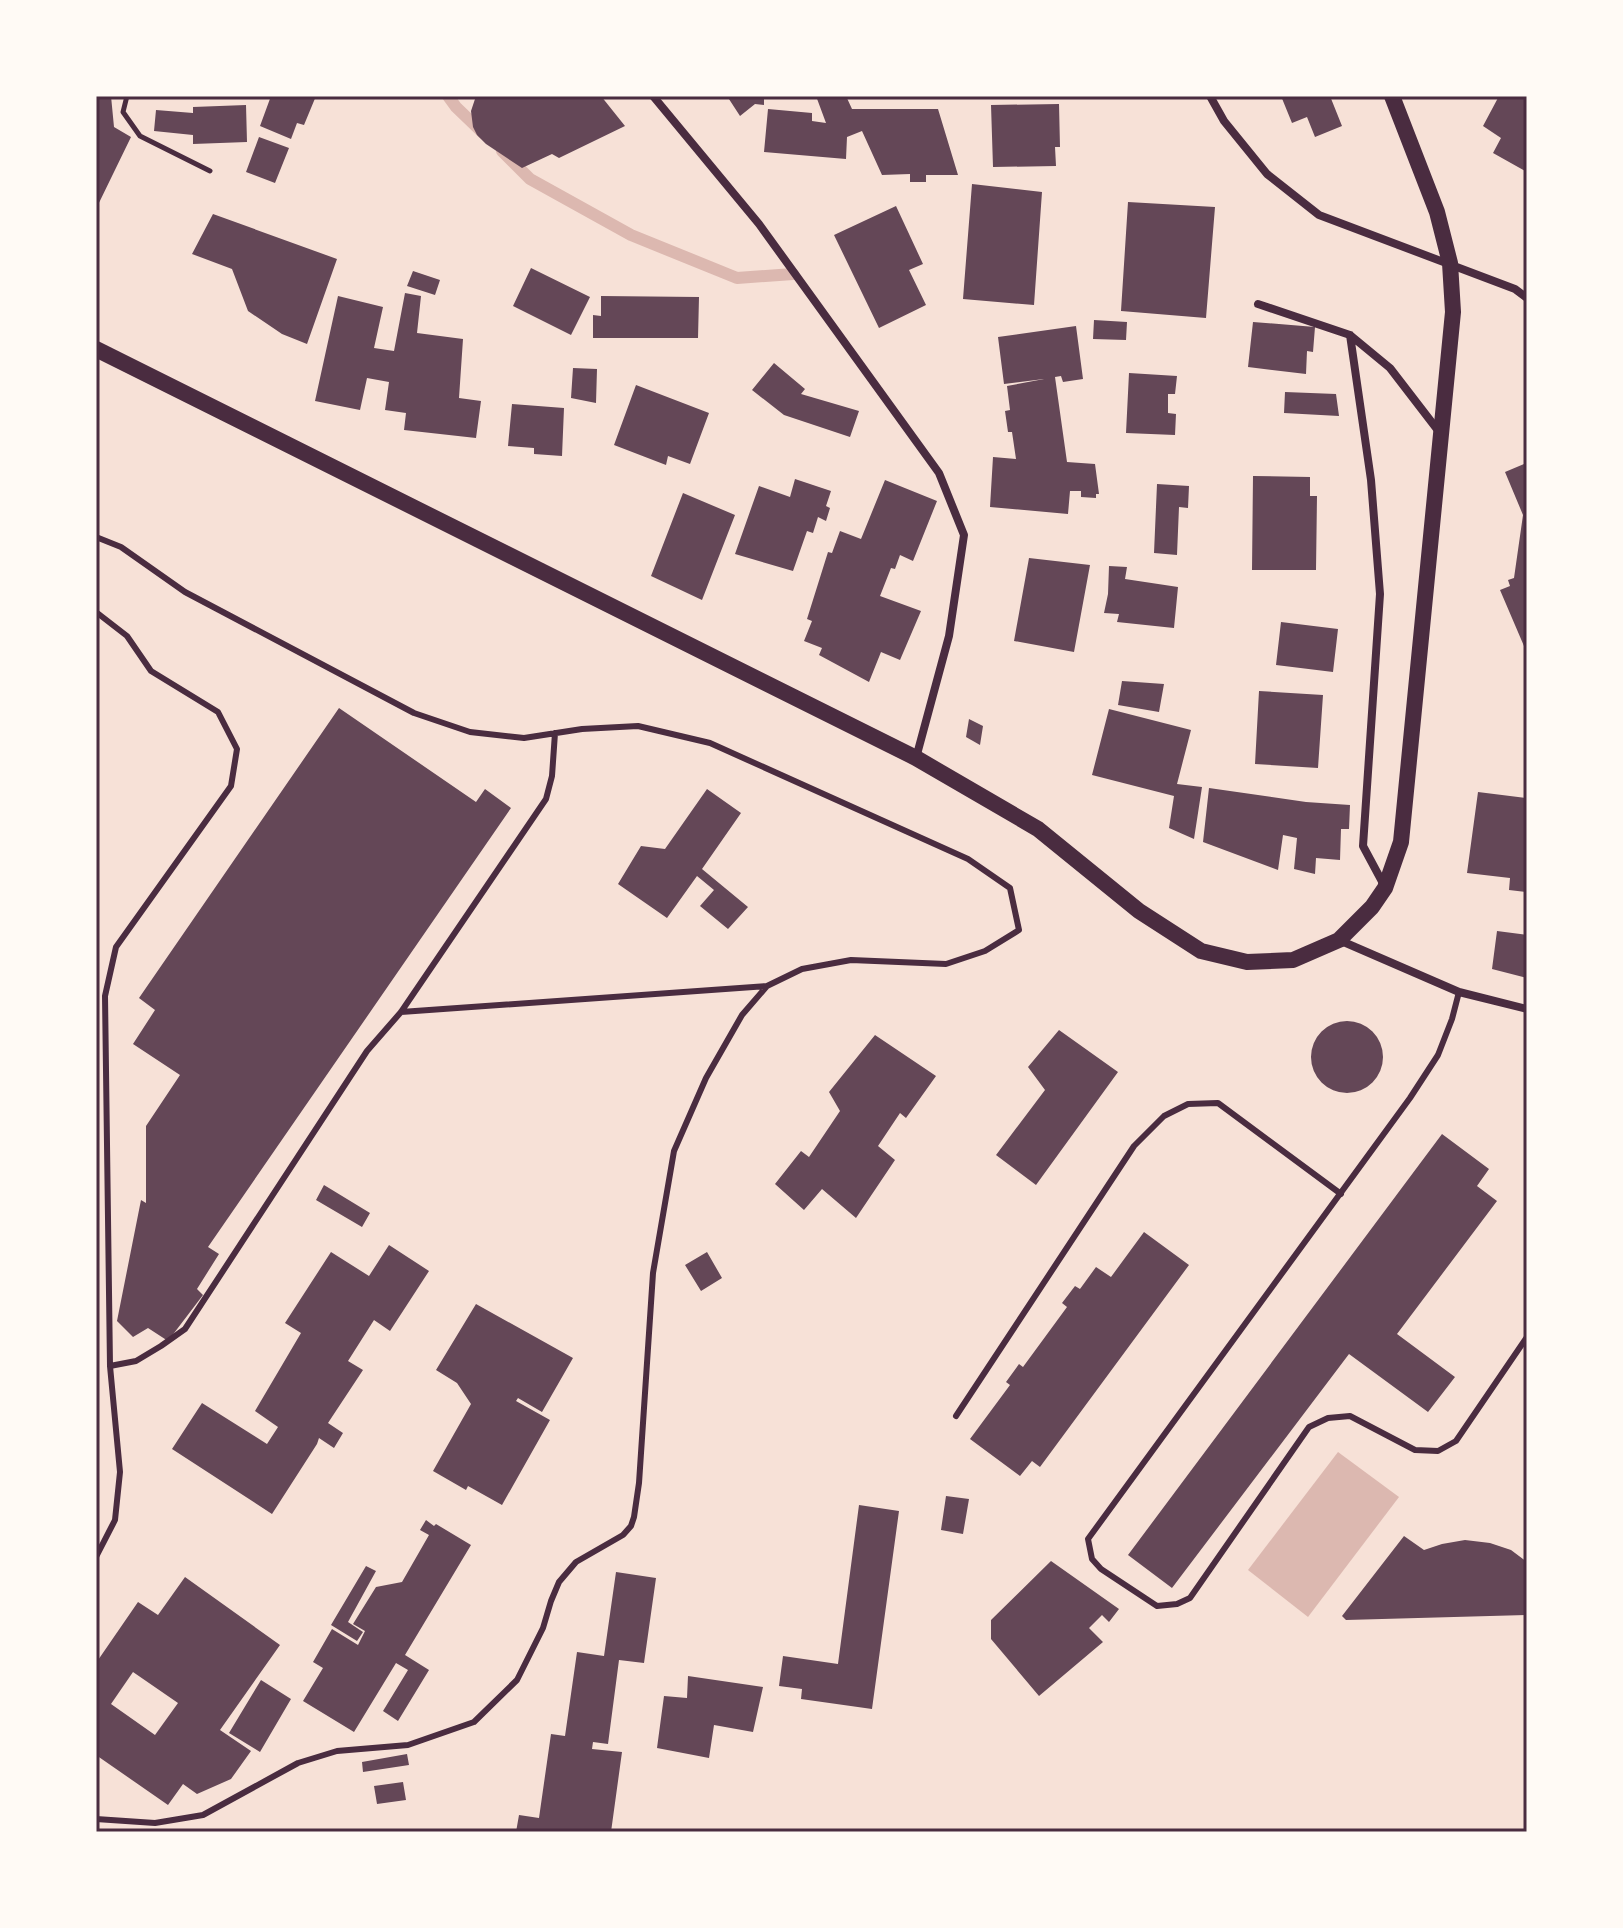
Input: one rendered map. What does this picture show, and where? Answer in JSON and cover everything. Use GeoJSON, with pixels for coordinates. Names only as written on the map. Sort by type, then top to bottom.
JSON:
{"type":"FeatureCollection","features":[{"type":"Feature","properties":{"kind":"main road"},"geometry":{"type":"LineString","coordinates":[[96,349],[916,758],[1038,829],[1139,911],[1201,951],[1247,962],[1293,960],[1339,940],[1372,907],[1385,888],[1401,842],[1453,312],[1450,263],[1437,212],[1392,96]]}},
{"type":"Feature","properties":{"kind":"street"},"geometry":{"type":"LineString","coordinates":[[653,96],[759,224],[939,473],[964,535],[949,636],[916,758]]}},
{"type":"Feature","properties":{"kind":"street"},"geometry":{"type":"LineString","coordinates":[[1210,96],[1224,121],[1267,174],[1319,215],[1450,263],[1515,289],[1527,298]]}},
{"type":"Feature","properties":{"kind":"street"},"geometry":{"type":"LineString","coordinates":[[1258,304],[1350,335],[1390,368],[1441,435]]}},
{"type":"Feature","properties":{"kind":"street"},"geometry":{"type":"LineString","coordinates":[[1350,335],[1371,480],[1380,594],[1363,846],[1385,888]]}},
{"type":"Feature","properties":{"kind":"street"},"geometry":{"type":"LineString","coordinates":[[1339,940],[1459,992],[1527,1009]]}},
{"type":"Feature","properties":{"kind":"lane"},"geometry":{"type":"LineString","coordinates":[[96,537],[121,547],[185,592],[414,713],[470,732],[524,738],[582,729],[638,726],[710,743],[968,859],[1010,888],[1019,930],[985,951],[946,964],[851,960],[802,969],[767,986],[401,1012]]}},
{"type":"Feature","properties":{"kind":"lane"},"geometry":{"type":"LineString","coordinates":[[96,612],[127,636],[151,671],[218,712],[237,749],[231,786],[116,947],[105,996],[110,1366],[120,1472],[115,1520],[96,1557]]}},
{"type":"Feature","properties":{"kind":"lane"},"geometry":{"type":"LineString","coordinates":[[110,1366],[136,1361],[185,1329],[367,1051],[401,1012],[546,799],[552,776],[555,733]]}},
{"type":"Feature","properties":{"kind":"lane"},"geometry":{"type":"LineString","coordinates":[[96,1819],[155,1823],[203,1815],[298,1763],[337,1751],[408,1745],[474,1722],[517,1680],[543,1628],[559,1582],[576,1562],[623,1535],[631,1526],[639,1483],[653,1273],[674,1151],[713,1065],[742,1015],[767,986]]}},
{"type":"Feature","properties":{"kind":"lane"},"geometry":{"type":"LineString","coordinates":[[1459,992],[1438,1055],[1341,1194],[1088,1539],[1092,1559],[1101,1569],[1157,1606],[1177,1604],[1190,1598],[1309,1427],[1328,1418],[1350,1416],[1415,1450],[1438,1451],[1456,1441],[1527,1337]]}},
{"type":"Feature","properties":{"kind":"lane"},"geometry":{"type":"LineString","coordinates":[[956,1416],[1134,1146],[1164,1116],[1188,1104],[1218,1103],[1341,1194]]}},
{"type":"Feature","properties":{"kind":"path"},"geometry":{"type":"LineString","coordinates":[[127,96],[123,112],[140,136],[210,171]]}},
{"type":"Feature","properties":{"kind":"shaded area"},"geometry":{"type":"Polygon","coordinates":[[[1338,1452],[1399,1497],[1308,1617],[1248,1570],[1338,1452]]]}},
{"type":"Feature","properties":{"kind":"building"},"geometry":{"type":"Polygon","coordinates":[[[96,96],[111,96],[114,127],[131,137],[96,209],[96,96]]]}},
{"type":"Feature","properties":{"kind":"building"},"geometry":{"type":"Polygon","coordinates":[[[271,96],[316,96],[304,125],[297,123],[291,139],[260,126],[271,96]]]}},
{"type":"Feature","properties":{"kind":"building"},"geometry":{"type":"Polygon","coordinates":[[[476,96],[601,96],[625,126],[559,158],[552,154],[522,168],[477,135],[471,111],[476,96]]]}},
{"type":"Feature","properties":{"kind":"building"},"geometry":{"type":"Polygon","coordinates":[[[727,96],[764,96],[764,105],[755,104],[740,116],[727,96]]]}},
{"type":"Feature","properties":{"kind":"building"},"geometry":{"type":"Polygon","coordinates":[[[816,96],[846,96],[852,109],[938,109],[958,175],[926,175],[926,182],[910,182],[910,174],[882,175],[862,131],[847,137],[846,159],[764,152],[768,109],[812,113],[812,121],[826,123],[816,96]]]}},
{"type":"Feature","properties":{"kind":"building"},"geometry":{"type":"Polygon","coordinates":[[[1281,96],[1330,96],[1342,126],[1315,137],[1307,117],[1292,123],[1281,96]]]}},
{"type":"Feature","properties":{"kind":"building"},"geometry":{"type":"Polygon","coordinates":[[[1499,96],[1527,96],[1527,172],[1493,153],[1501,138],[1483,126],[1499,96]]]}},
{"type":"Feature","properties":{"kind":"building"},"geometry":{"type":"Polygon","coordinates":[[[1059,104],[1060,147],[1055,147],[1056,166],[993,167],[991,105],[1059,104]]]}},
{"type":"Feature","properties":{"kind":"building"},"geometry":{"type":"Polygon","coordinates":[[[246,105],[247,142],[193,144],[193,135],[154,131],[156,110],[193,113],[193,107],[246,105]]]}},
{"type":"Feature","properties":{"kind":"building"},"geometry":{"type":"Polygon","coordinates":[[[259,137],[289,148],[275,183],[246,172],[259,137]]]}},
{"type":"Feature","properties":{"kind":"building"},"geometry":{"type":"Polygon","coordinates":[[[972,184],[1042,192],[1034,305],[963,299],[972,184]]]}},
{"type":"Feature","properties":{"kind":"building"},"geometry":{"type":"Polygon","coordinates":[[[1128,202],[1215,207],[1206,318],[1121,311],[1128,202]]]}},
{"type":"Feature","properties":{"kind":"building"},"geometry":{"type":"Polygon","coordinates":[[[896,206],[923,264],[909,270],[926,305],[879,328],[834,235],[896,206]]]}},
{"type":"Feature","properties":{"kind":"building"},"geometry":{"type":"Polygon","coordinates":[[[213,214],[337,259],[307,344],[282,334],[248,311],[232,269],[192,254],[213,214]]]}},
{"type":"Feature","properties":{"kind":"building"},"geometry":{"type":"Polygon","coordinates":[[[531,268],[590,297],[571,335],[513,306],[531,268]]]}},
{"type":"Feature","properties":{"kind":"building"},"geometry":{"type":"Polygon","coordinates":[[[413,271],[440,280],[435,295],[407,286],[413,271]]]}},
{"type":"Feature","properties":{"kind":"building"},"geometry":{"type":"Polygon","coordinates":[[[405,293],[421,296],[417,333],[463,339],[459,398],[481,401],[476,438],[404,430],[406,413],[385,410],[389,382],[367,378],[360,410],[315,401],[338,296],[383,307],[374,348],[394,351],[405,293]]]}},
{"type":"Feature","properties":{"kind":"building"},"geometry":{"type":"Polygon","coordinates":[[[601,296],[699,297],[698,338],[593,338],[593,315],[601,316],[601,296]]]}},
{"type":"Feature","properties":{"kind":"building"},"geometry":{"type":"Polygon","coordinates":[[[1094,320],[1127,322],[1126,340],[1093,339],[1094,320]]]}},
{"type":"Feature","properties":{"kind":"building"},"geometry":{"type":"Polygon","coordinates":[[[1253,322],[1315,327],[1313,352],[1307,351],[1306,374],[1248,367],[1253,322]]]}},
{"type":"Feature","properties":{"kind":"building"},"geometry":{"type":"Polygon","coordinates":[[[1076,326],[1083,379],[1063,382],[1061,376],[1055,377],[1067,462],[1095,464],[1099,494],[1096,498],[1081,497],[1081,491],[1070,491],[1068,514],[990,507],[993,457],[1016,459],[1005,411],[1010,410],[1007,386],[1044,379],[1004,384],[998,337],[1076,326]]]}},
{"type":"Feature","properties":{"kind":"building"},"geometry":{"type":"Polygon","coordinates":[[[774,363],[805,389],[801,394],[859,411],[850,437],[784,415],[752,390],[774,363]]]}},
{"type":"Feature","properties":{"kind":"building"},"geometry":{"type":"Polygon","coordinates":[[[573,368],[597,369],[596,403],[571,398],[573,368]]]}},
{"type":"Feature","properties":{"kind":"building"},"geometry":{"type":"Polygon","coordinates":[[[1129,373],[1177,376],[1175,394],[1168,394],[1168,413],[1176,414],[1175,435],[1126,433],[1129,373]]]}},
{"type":"Feature","properties":{"kind":"building"},"geometry":{"type":"Polygon","coordinates":[[[636,385],[709,413],[690,464],[668,456],[666,465],[614,445],[636,385]]]}},
{"type":"Feature","properties":{"kind":"building"},"geometry":{"type":"Polygon","coordinates":[[[1285,392],[1336,394],[1339,416],[1284,413],[1285,392]]]}},
{"type":"Feature","properties":{"kind":"building"},"geometry":{"type":"Polygon","coordinates":[[[512,404],[564,408],[562,456],[534,454],[534,448],[508,446],[512,404]]]}},
{"type":"Feature","properties":{"kind":"building"},"geometry":{"type":"Polygon","coordinates":[[[1525,456],[1527,653],[1500,590],[1510,586],[1508,580],[1514,578],[1523,515],[1505,472],[1524,464],[1525,456]]]}},
{"type":"Feature","properties":{"kind":"building"},"geometry":{"type":"Polygon","coordinates":[[[1253,476],[1310,477],[1310,496],[1317,496],[1316,570],[1252,570],[1253,476]]]}},
{"type":"Feature","properties":{"kind":"building"},"geometry":{"type":"Polygon","coordinates":[[[795,479],[831,491],[826,506],[830,508],[826,521],[818,517],[813,533],[807,531],[793,571],[735,554],[759,486],[790,497],[795,479]]]}},
{"type":"Feature","properties":{"kind":"building"},"geometry":{"type":"Polygon","coordinates":[[[885,480],[937,501],[913,561],[900,555],[880,596],[921,611],[900,660],[881,652],[869,682],[819,655],[822,648],[804,641],[812,621],[807,619],[828,552],[832,553],[840,531],[861,539],[885,480]]]}},
{"type":"Feature","properties":{"kind":"building"},"geometry":{"type":"Polygon","coordinates":[[[1157,484],[1189,486],[1188,508],[1179,507],[1177,555],[1154,553],[1157,484]]]}},
{"type":"Feature","properties":{"kind":"building"},"geometry":{"type":"Polygon","coordinates":[[[683,493],[735,515],[702,600],[651,576],[683,493]]]}},
{"type":"Feature","properties":{"kind":"building"},"geometry":{"type":"Polygon","coordinates":[[[1029,558],[1090,565],[1074,652],[1014,641],[1029,558]]]}},
{"type":"Feature","properties":{"kind":"building"},"geometry":{"type":"Polygon","coordinates":[[[1109,566],[1127,567],[1125,579],[1178,587],[1174,628],[1117,622],[1119,614],[1104,613],[1109,566]]]}},
{"type":"Feature","properties":{"kind":"building"},"geometry":{"type":"Polygon","coordinates":[[[1281,622],[1338,629],[1333,672],[1276,665],[1281,622]]]}},
{"type":"Feature","properties":{"kind":"building"},"geometry":{"type":"Polygon","coordinates":[[[1122,681],[1164,684],[1159,712],[1118,705],[1122,681]]]}},
{"type":"Feature","properties":{"kind":"building"},"geometry":{"type":"Polygon","coordinates":[[[1259,691],[1323,695],[1318,768],[1255,764],[1259,691]]]}},
{"type":"Feature","properties":{"kind":"building"},"geometry":{"type":"Polygon","coordinates":[[[339,708],[476,802],[485,789],[511,808],[208,1247],[219,1254],[197,1289],[203,1295],[168,1341],[148,1328],[133,1337],[117,1321],[141,1200],[146,1203],[146,1126],[180,1075],[133,1044],[155,1010],[139,998],[339,708]]]}},
{"type":"Feature","properties":{"kind":"building"},"geometry":{"type":"Polygon","coordinates":[[[1109,709],[1191,730],[1177,784],[1202,787],[1194,839],[1169,828],[1174,796],[1092,775],[1109,709]]]}},
{"type":"Feature","properties":{"kind":"building"},"geometry":{"type":"Polygon","coordinates":[[[969,719],[983,726],[980,745],[966,737],[969,719]]]}},
{"type":"Feature","properties":{"kind":"building"},"geometry":{"type":"Polygon","coordinates":[[[1209,788],[1350,805],[1349,829],[1341,829],[1340,860],[1316,858],[1315,874],[1294,869],[1297,838],[1283,835],[1278,870],[1203,842],[1209,788]]]}},
{"type":"Feature","properties":{"kind":"building"},"geometry":{"type":"Polygon","coordinates":[[[707,789],[741,813],[702,869],[748,907],[728,929],[700,906],[714,890],[697,876],[667,918],[618,884],[641,846],[665,849],[707,789]]]}},
{"type":"Feature","properties":{"kind":"building"},"geometry":{"type":"Polygon","coordinates":[[[1478,792],[1527,798],[1527,892],[1509,890],[1510,878],[1467,873],[1478,792]]]}},
{"type":"Feature","properties":{"kind":"building"},"geometry":{"type":"Polygon","coordinates":[[[1497,931],[1527,935],[1527,978],[1492,969],[1497,931]]]}},
{"type":"Feature","properties":{"kind":"building"},"geometry":{"type":"Polygon","coordinates":[[[1347,1021],[1367,1027],[1377,1037],[1383,1057],[1377,1077],[1367,1087],[1347,1093],[1327,1087],[1317,1077],[1311,1057],[1317,1037],[1327,1027],[1347,1021]]]}},
{"type":"Feature","properties":{"kind":"building"},"geometry":{"type":"Polygon","coordinates":[[[1059,1030],[1118,1072],[1036,1185],[996,1155],[1045,1090],[1028,1067],[1059,1030]]]}},
{"type":"Feature","properties":{"kind":"building"},"geometry":{"type":"Polygon","coordinates":[[[875,1035],[936,1076],[906,1118],[900,1113],[878,1146],[895,1160],[856,1218],[822,1189],[804,1210],[775,1184],[801,1151],[809,1157],[840,1111],[829,1092],[875,1035]]]}},
{"type":"Feature","properties":{"kind":"building"},"geometry":{"type":"Polygon","coordinates":[[[1442,1134],[1489,1169],[1477,1186],[1497,1201],[1397,1334],[1455,1377],[1428,1412],[1349,1354],[1172,1588],[1128,1555],[1442,1134]]]}},
{"type":"Feature","properties":{"kind":"building"},"geometry":{"type":"Polygon","coordinates":[[[324,1185],[370,1213],[362,1227],[316,1200],[324,1185]]]}},
{"type":"Feature","properties":{"kind":"building"},"geometry":{"type":"Polygon","coordinates":[[[1144,1232],[1189,1265],[1040,1467],[1032,1461],[1020,1476],[970,1439],[1010,1385],[1006,1382],[1019,1364],[1023,1367],[1067,1307],[1062,1303],[1075,1286],[1080,1289],[1096,1267],[1111,1277],[1144,1232]]]}},
{"type":"Feature","properties":{"kind":"building"},"geometry":{"type":"Polygon","coordinates":[[[389,1245],[429,1271],[390,1331],[374,1320],[348,1361],[363,1370],[328,1423],[343,1433],[334,1448],[319,1438],[272,1514],[172,1449],[202,1403],[267,1444],[278,1427],[255,1411],[301,1333],[285,1323],[331,1252],[369,1276],[389,1245]]]}},
{"type":"Feature","properties":{"kind":"building"},"geometry":{"type":"Polygon","coordinates":[[[707,1252],[722,1278],[701,1291],[685,1265],[707,1252]]]}},
{"type":"Feature","properties":{"kind":"building"},"geometry":{"type":"Polygon","coordinates":[[[476,1304],[573,1358],[542,1412],[518,1398],[516,1401],[550,1420],[502,1505],[468,1486],[466,1490],[433,1471],[471,1404],[457,1383],[436,1370],[476,1304]]]}},
{"type":"Feature","properties":{"kind":"building"},"geometry":{"type":"Polygon","coordinates":[[[946,1496],[969,1499],[963,1534],[941,1530],[946,1496]]]}},
{"type":"Feature","properties":{"kind":"building"},"geometry":{"type":"Polygon","coordinates":[[[859,1505],[899,1511],[872,1709],[801,1699],[802,1689],[779,1686],[783,1656],[838,1664],[859,1505]]]}},
{"type":"Feature","properties":{"kind":"building"},"geometry":{"type":"Polygon","coordinates":[[[426,1520],[471,1545],[405,1655],[429,1670],[398,1721],[383,1711],[408,1670],[396,1663],[354,1732],[303,1701],[323,1668],[313,1662],[332,1629],[358,1645],[365,1631],[353,1624],[376,1587],[402,1582],[429,1535],[420,1530],[426,1520]]]}},
{"type":"Feature","properties":{"kind":"building"},"geometry":{"type":"Polygon","coordinates":[[[1404,1536],[1424,1550],[1465,1540],[1511,1550],[1527,1562],[1527,1615],[1346,1620],[1342,1616],[1404,1536]]]}},
{"type":"Feature","properties":{"kind":"building"},"geometry":{"type":"Polygon","coordinates":[[[1051,1561],[1119,1609],[1109,1622],[1102,1615],[1089,1628],[1103,1642],[1039,1696],[991,1639],[991,1620],[1051,1561]]]}},
{"type":"Feature","properties":{"kind":"building"},"geometry":{"type":"Polygon","coordinates":[[[366,1566],[376,1571],[348,1622],[363,1632],[357,1641],[331,1625],[366,1566]]]}},
{"type":"Feature","properties":{"kind":"building"},"geometry":{"type":"Polygon","coordinates":[[[616,1572],[656,1578],[644,1663],[619,1660],[608,1744],[593,1742],[592,1749],[622,1752],[611,1832],[516,1832],[519,1815],[539,1818],[551,1734],[565,1736],[577,1652],[604,1656],[616,1572]]]}},
{"type":"Feature","properties":{"kind":"building"},"geometry":{"type":"Polygon","coordinates":[[[185,1577],[280,1645],[220,1730],[251,1751],[231,1779],[197,1794],[183,1784],[168,1805],[96,1755],[96,1663],[138,1602],[158,1615],[185,1577]],[[133,1672],[111,1704],[155,1735],[178,1703],[133,1672]]]}},
{"type":"Feature","properties":{"kind":"building"},"geometry":{"type":"Polygon","coordinates":[[[688,1676],[763,1687],[753,1732],[714,1725],[709,1758],[657,1748],[664,1696],[687,1698],[688,1676]]]}},
{"type":"Feature","properties":{"kind":"building"},"geometry":{"type":"Polygon","coordinates":[[[261,1680],[291,1699],[260,1752],[229,1733],[261,1680]]]}},
{"type":"Feature","properties":{"kind":"building"},"geometry":{"type":"Polygon","coordinates":[[[407,1754],[409,1765],[363,1772],[362,1762],[407,1754]]]}},
{"type":"Feature","properties":{"kind":"building"},"geometry":{"type":"Polygon","coordinates":[[[403,1782],[406,1800],[377,1804],[374,1786],[403,1782]]]}},
{"type":"Feature","properties":{"kind":"waterway"},"geometry":{"type":"LineString","coordinates":[[448,96],[483,133]]}},
{"type":"Feature","properties":{"kind":"waterway"},"geometry":{"type":"LineString","coordinates":[[502,151],[530,179],[631,235],[737,278],[793,274]]}}]}
